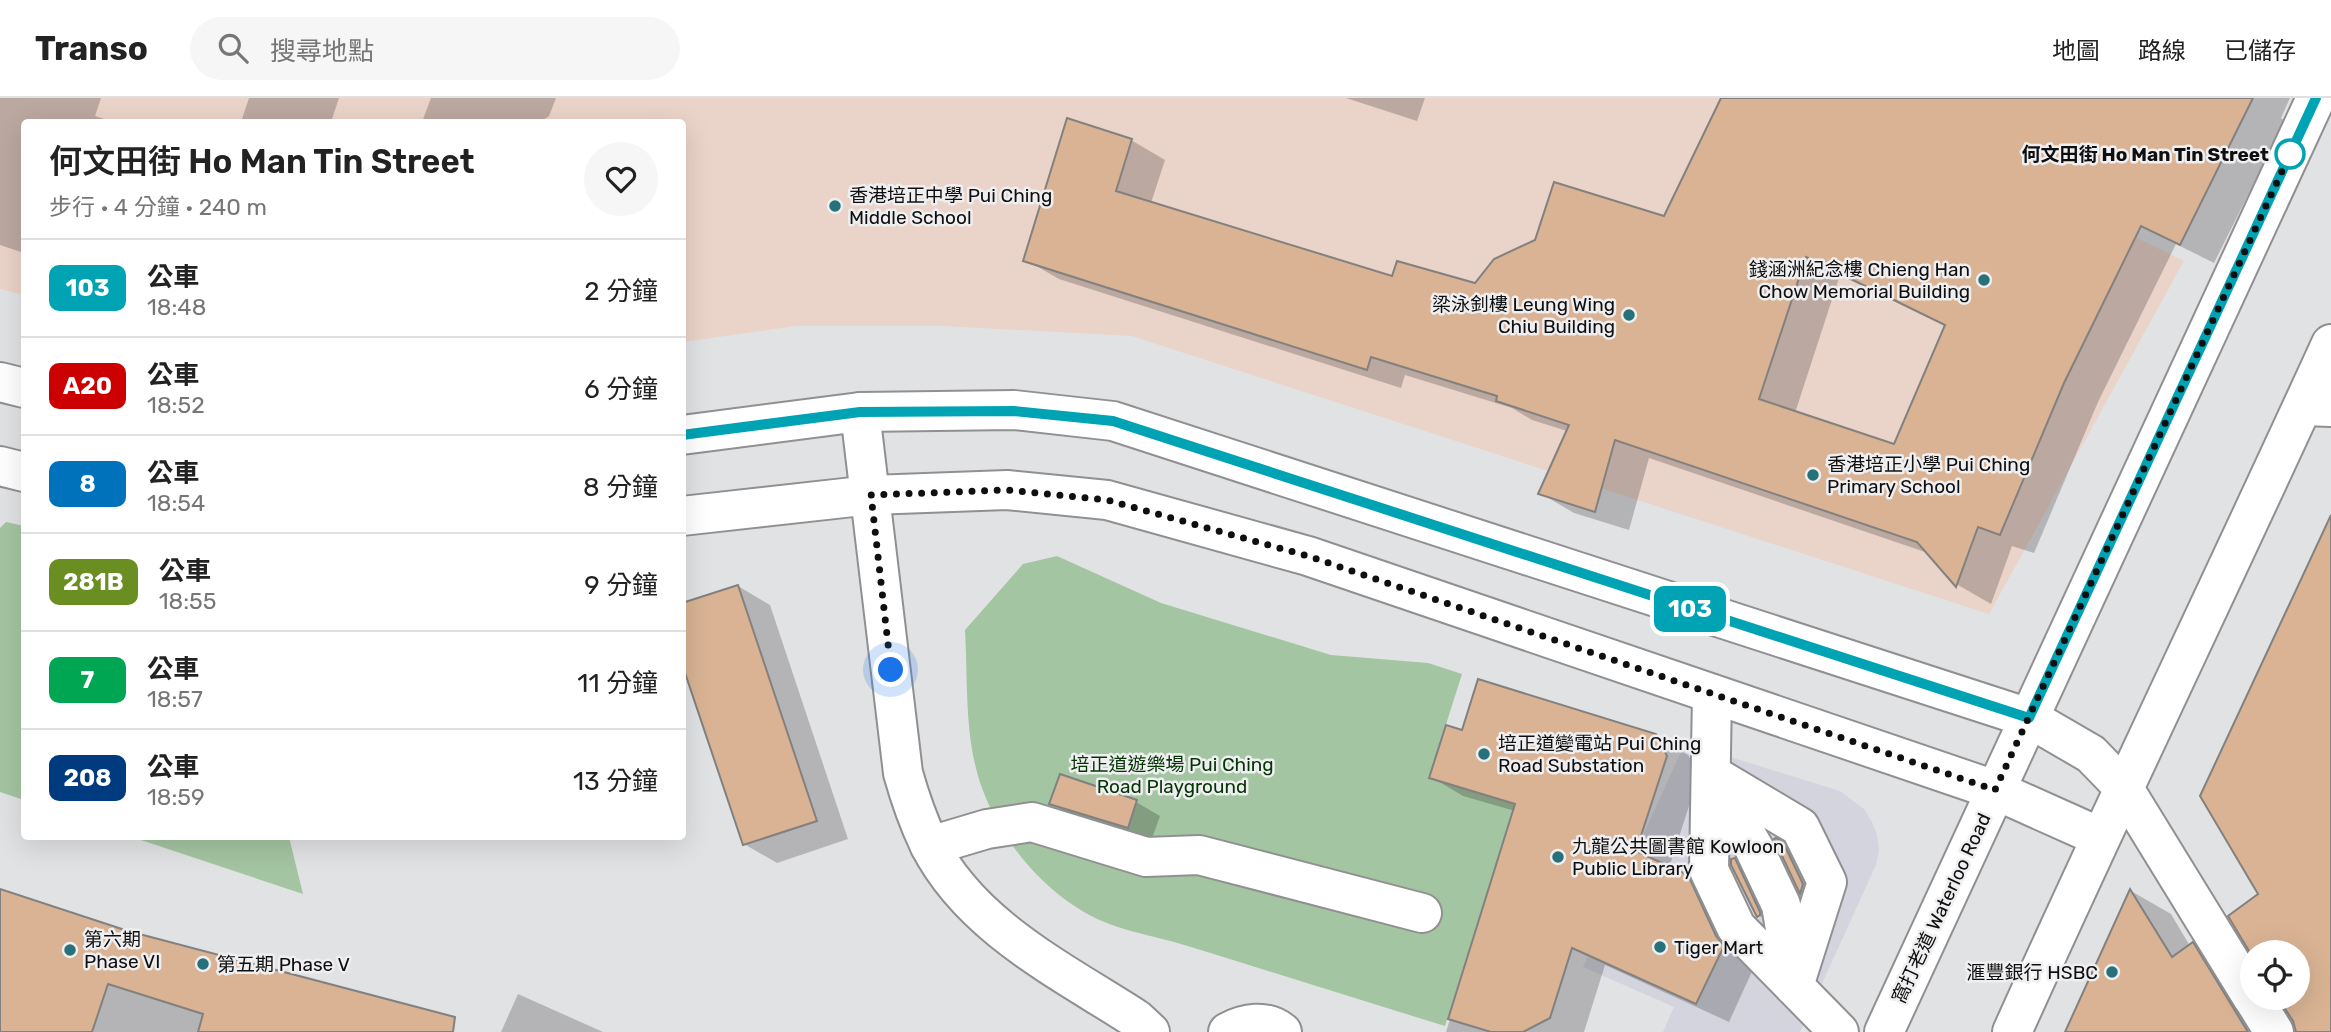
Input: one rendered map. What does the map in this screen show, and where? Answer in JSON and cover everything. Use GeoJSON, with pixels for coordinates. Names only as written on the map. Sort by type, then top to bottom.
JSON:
{"type":"FeatureCollection","features":[{"type":"Feature","properties":{"kind":"main road","name":"窩打老道 Waterloo Road"},"geometry":{"type":"LineString","coordinates":[[1884,1032],[2316,98]]}},
{"type":"Feature","properties":{"kind":"main road"},"geometry":{"type":"LineString","coordinates":[[2012,1032],[2123,787],[2317,406],[2331,344]]}},
{"type":"Feature","properties":{"kind":"main road"},"geometry":{"type":"LineString","coordinates":[[0,382],[21,387]]}},
{"type":"Feature","properties":{"kind":"main road"},"geometry":{"type":"LineString","coordinates":[[686,434],[860,412],[1014,411],[1113,421],[2029,718],[2091,754],[2109,769],[2123,787],[2240,976]]}},
{"type":"Feature","properties":{"kind":"main road"},"geometry":{"type":"LineString","coordinates":[[860,412],[903,774],[914,810],[930,846],[976,909],[1005,934],[1136,1019],[1150,1032]]}},
{"type":"Feature","properties":{"kind":"main road"},"geometry":{"type":"LineString","coordinates":[[0,466],[21,471]]}},
{"type":"Feature","properties":{"kind":"main road"},"geometry":{"type":"LineString","coordinates":[[686,516],[871,495],[1007,490],[1107,500],[1308,556],[1995,790],[2100,837]]}},
{"type":"Feature","properties":{"kind":"main road"},"geometry":{"type":"LineString","coordinates":[[1712,694],[1709,870],[1736,927],[1839,1032]]}},
{"type":"Feature","properties":{"kind":"main road"},"geometry":{"type":"LineString","coordinates":[[1711,774],[1800,827],[1827,882],[1794,986]]}},
{"type":"Feature","properties":{"kind":"main road"},"geometry":{"type":"LineString","coordinates":[[1711,774],[1754,848],[1782,905],[1794,986]]}},
{"type":"Feature","properties":{"kind":"main road"},"geometry":{"type":"LineString","coordinates":[[930,846],[987,829],[1032,822],[1146,857],[1199,855],[1422,913]]}},
{"type":"Feature","properties":{"kind":"main road"},"geometry":{"type":"LineString","coordinates":[[2261,1010],[2274,1032]]}},
{"type":"Feature","properties":{"kind":"main road"},"geometry":{"type":"LineString","coordinates":[[1228,1032],[1247,1024],[1262,1024],[1282,1032]]}},
{"type":"Feature","properties":{"kind":"shaded area","name":"香港培正小學 Pui Ching Primary School"},"geometry":{"type":"Polygon","coordinates":[[[0,98],[1876,98],[2057,199],[2184,261],[1989,614],[1132,336],[943,326],[796,326],[686,342],[686,119],[21,119],[21,294],[0,289],[0,98]]]}},
{"type":"Feature","properties":{"kind":"shaded area"},"geometry":{"type":"Polygon","coordinates":[[[1685,743],[1840,791],[1864,809],[1872,822],[1879,850],[1876,865],[1800,1032],[1663,1032],[1674,1007],[1583,967],[1685,743]]]}},
{"type":"Feature","properties":{"kind":"green space"},"geometry":{"type":"Polygon","coordinates":[[[6,522],[21,525],[21,799],[0,792],[0,528],[6,522]]]}},
{"type":"Feature","properties":{"kind":"green space","name":"培正道遊樂場 Pui Ching Road Playground"},"geometry":{"type":"Polygon","coordinates":[[[1057,556],[1161,603],[1331,655],[1428,663],[1462,674],[1429,778],[1515,804],[1445,1026],[1103,922],[1060,896],[1032,870],[998,823],[976,769],[968,710],[965,630],[1023,564],[1057,556]]]}},
{"type":"Feature","properties":{"kind":"green space"},"geometry":{"type":"Polygon","coordinates":[[[141,840],[290,840],[303,894],[141,840]]]}},
{"type":"Feature","properties":{"kind":"building"},"geometry":{"type":"Polygon","coordinates":[[[1721,98],[2253,98],[2180,245],[2141,226],[2064,383],[2000,535],[1978,527],[1956,587],[1917,542],[1615,440],[1595,512],[1538,494],[1569,425],[1496,401],[1497,396],[1371,357],[1367,370],[1023,261],[1067,118],[1132,139],[1116,191],[1392,276],[1397,261],[1475,283],[1494,259],[1535,240],[1554,182],[1664,216],[1721,98]],[[1806,257],[1759,399],[1894,444],[1945,325],[1806,257]]]}},
{"type":"Feature","properties":{"kind":"building"},"geometry":{"type":"Polygon","coordinates":[[[2331,515],[2331,1032],[2296,1032],[2286,1010],[2310,1010],[2310,940],[2242,940],[2228,916],[2258,894],[2200,796],[2331,515]]]}},
{"type":"Feature","properties":{"kind":"building"},"geometry":{"type":"Polygon","coordinates":[[[738,585],[817,821],[743,845],[686,676],[686,602],[738,585]]]}},
{"type":"Feature","properties":{"kind":"building","name":"九龍公共圖書館 Kowloon Public Library"},"geometry":{"type":"Polygon","coordinates":[[[1478,679],[1656,734],[1667,756],[1636,851],[1688,875],[1716,936],[1724,946],[1696,1004],[1572,948],[1550,1018],[1523,1032],[1491,1032],[1448,1019],[1515,804],[1429,778],[1446,725],[1462,730],[1478,679]]]}},
{"type":"Feature","properties":{"kind":"building"},"geometry":{"type":"Polygon","coordinates":[[[1060,774],[1137,800],[1128,828],[1049,804],[1060,774]]]}},
{"type":"Feature","properties":{"kind":"building"},"geometry":{"type":"Polygon","coordinates":[[[1774,839],[1783,842],[1803,884],[1800,894],[1774,839]]]}},
{"type":"Feature","properties":{"kind":"building"},"geometry":{"type":"Polygon","coordinates":[[[1735,858],[1760,912],[1757,917],[1731,865],[1731,859],[1735,858]]]}},
{"type":"Feature","properties":{"kind":"building"},"geometry":{"type":"Polygon","coordinates":[[[0,889],[128,931],[455,1017],[453,1032],[198,1032],[203,1014],[108,984],[92,1032],[0,1032],[0,889]]]}},
{"type":"Feature","properties":{"kind":"building"},"geometry":{"type":"Polygon","coordinates":[[[2130,889],[2172,957],[2193,942],[2248,1032],[2065,1032],[2130,889]]]}},
{"type":"Feature","properties":{"kind":"bus line","name":"103"},"geometry":{"type":"LineString","coordinates":[[686,434],[860,412],[1014,411],[1113,421],[2029,718],[2316,98]]}},
{"type":"Feature","properties":{"kind":"place","name":"何文田街 Ho Man Tin Street"},"geometry":{"type":"Point","coordinates":[2290,154]}},
{"type":"Feature","properties":{"kind":"place","name":"香港培正中學 Pui Ching Middle School"},"geometry":{"type":"Point","coordinates":[835,206]}},
{"type":"Feature","properties":{"kind":"place","name":"錢涵洲紀念樓 Chieng Han Chow Memorial Building"},"geometry":{"type":"Point","coordinates":[1984,280]}},
{"type":"Feature","properties":{"kind":"place","name":"梁泳釗樓 Leung Wing Chiu Building"},"geometry":{"type":"Point","coordinates":[1629,315]}},
{"type":"Feature","properties":{"kind":"place","name":"香港培正小學 Pui Ching Primary School"},"geometry":{"type":"Point","coordinates":[1813,475]}},
{"type":"Feature","properties":{"kind":"place","name":"培正道變電站 Pui Ching Road Substation"},"geometry":{"type":"Point","coordinates":[1484,754]}},
{"type":"Feature","properties":{"kind":"place","name":"九龍公共圖書館 Kowloon Public Library"},"geometry":{"type":"Point","coordinates":[1558,857]}},
{"type":"Feature","properties":{"kind":"place","name":"Tiger Mart"},"geometry":{"type":"Point","coordinates":[1660,947]}},
{"type":"Feature","properties":{"kind":"place","name":"第六期 Phase VI"},"geometry":{"type":"Point","coordinates":[70,950]}},
{"type":"Feature","properties":{"kind":"place","name":"第五期 Phase V"},"geometry":{"type":"Point","coordinates":[203,964]}},
{"type":"Feature","properties":{"kind":"place","name":"滙豐銀行 HSBC"},"geometry":{"type":"Point","coordinates":[2112,972]}},
{"type":"Feature","properties":{"kind":"route"},"geometry":{"type":"LineString","coordinates":[[891,670],[871,495],[1007,490],[1107,500],[1308,556],[1995,790],[2290,154]]}}]}
